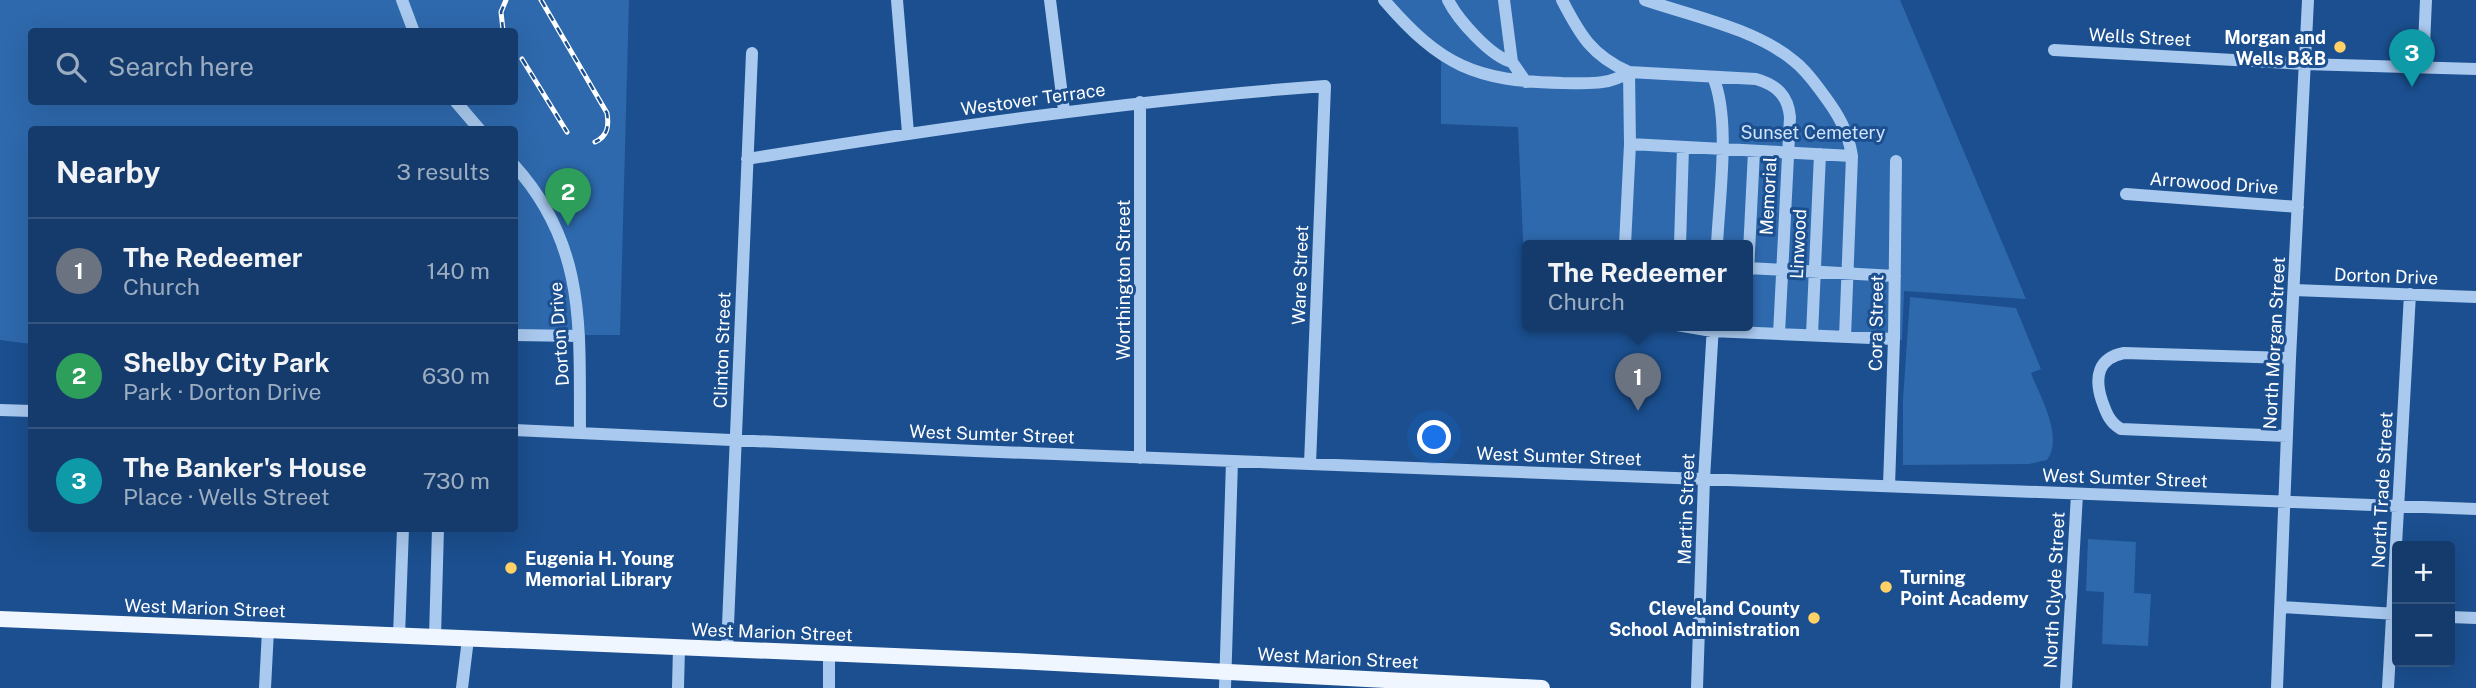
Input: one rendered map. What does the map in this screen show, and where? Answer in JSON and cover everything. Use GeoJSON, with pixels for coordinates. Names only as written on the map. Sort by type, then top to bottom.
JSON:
{"type":"FeatureCollection","features":[{"type":"Feature","properties":{"kind":"main road","name":"West Marion Street"},"geometry":{"type":"LineString","coordinates":[[0,619],[829,654],[1225,680],[1542,688]]}},
{"type":"Feature","properties":{"kind":"street"},"geometry":{"type":"LineString","coordinates":[[402,0],[412,28]]}},
{"type":"Feature","properties":{"kind":"street"},"geometry":{"type":"LineString","coordinates":[[897,0],[908,133]]}},
{"type":"Feature","properties":{"kind":"street"},"geometry":{"type":"LineString","coordinates":[[1050,0],[1064,111]]}},
{"type":"Feature","properties":{"kind":"street"},"geometry":{"type":"LineString","coordinates":[[1384,0],[1425,43],[1441,55],[1477,73],[1526,82],[1601,83],[1615,81],[1629,72]]}},
{"type":"Feature","properties":{"kind":"street"},"geometry":{"type":"LineString","coordinates":[[1448,0],[1461,20],[1497,56],[1512,62]]}},
{"type":"Feature","properties":{"kind":"street"},"geometry":{"type":"LineString","coordinates":[[1504,0],[1512,62],[1526,82]]}},
{"type":"Feature","properties":{"kind":"street"},"geometry":{"type":"LineString","coordinates":[[1562,0],[1588,44],[1611,64],[1629,72]]}},
{"type":"Feature","properties":{"kind":"street"},"geometry":{"type":"LineString","coordinates":[[1645,0],[1760,41],[1795,61],[1838,114],[1847,133],[1852,156],[1845,337]]}},
{"type":"Feature","properties":{"kind":"street","name":"North Morgan Street"},"geometry":{"type":"LineString","coordinates":[[2277,688],[2308,0]]}},
{"type":"Feature","properties":{"kind":"street"},"geometry":{"type":"LineString","coordinates":[[2423,67],[2426,0]]}},
{"type":"Feature","properties":{"kind":"street","name":"Wells Street"},"geometry":{"type":"LineString","coordinates":[[2054,50],[2304,64],[2476,69]]}},
{"type":"Feature","properties":{"kind":"street","name":"Clinton Street"},"geometry":{"type":"LineString","coordinates":[[727,649],[752,53]]}},
{"type":"Feature","properties":{"kind":"street"},"geometry":{"type":"LineString","coordinates":[[1625,240],[1630,144],[1629,72]]}},
{"type":"Feature","properties":{"kind":"street","name":"Memorial"},"geometry":{"type":"LineString","coordinates":[[1629,72],[1756,79],[1779,90],[1787,100],[1789,106],[1779,334]]}},
{"type":"Feature","properties":{"kind":"street"},"geometry":{"type":"LineString","coordinates":[[1713,76],[1720,96],[1722,149],[1717,240]]}},
{"type":"Feature","properties":{"kind":"street","name":"Westover Terrace"},"geometry":{"type":"LineString","coordinates":[[747,159],[1064,111],[1212,94],[1325,86]]}},
{"type":"Feature","properties":{"kind":"street","name":"Ware Street"},"geometry":{"type":"LineString","coordinates":[[1310,464],[1325,86]]}},
{"type":"Feature","properties":{"kind":"street","name":"Worthington Street"},"geometry":{"type":"LineString","coordinates":[[1140,102],[1140,458]]}},
{"type":"Feature","properties":{"kind":"street"},"geometry":{"type":"LineString","coordinates":[[459,105],[477,126]]}},
{"type":"Feature","properties":{"kind":"street"},"geometry":{"type":"LineString","coordinates":[[1630,144],[1852,156]]}},
{"type":"Feature","properties":{"kind":"street"},"geometry":{"type":"LineString","coordinates":[[1680,240],[1684,147]]}},
{"type":"Feature","properties":{"kind":"street"},"geometry":{"type":"LineString","coordinates":[[1750,240],[1754,151]]}},
{"type":"Feature","properties":{"kind":"street","name":"Linwood"},"geometry":{"type":"LineString","coordinates":[[1812,335],[1820,155]]}},
{"type":"Feature","properties":{"kind":"street","name":"Cora Street"},"geometry":{"type":"LineString","coordinates":[[1889,486],[1896,161]]}},
{"type":"Feature","properties":{"kind":"street","name":"Dorton Drive"},"geometry":{"type":"LineString","coordinates":[[518,170],[540,197],[563,241],[575,282],[579,336],[580,433]]}},
{"type":"Feature","properties":{"kind":"street","name":"Arrowood Drive"},"geometry":{"type":"LineString","coordinates":[[2126,194],[2298,207]]}},
{"type":"Feature","properties":{"kind":"street"},"geometry":{"type":"LineString","coordinates":[[1753,270],[1895,276]]}},
{"type":"Feature","properties":{"kind":"street","name":"Dorton Drive"},"geometry":{"type":"LineString","coordinates":[[2294,290],[2476,298]]}},
{"type":"Feature","properties":{"kind":"street","name":"North Trade Street"},"geometry":{"type":"LineString","coordinates":[[2395,604],[2410,294]]}},
{"type":"Feature","properties":{"kind":"street"},"geometry":{"type":"LineString","coordinates":[[1753,330],[1779,334],[1894,339]]}},
{"type":"Feature","properties":{"kind":"street","name":"Martin Street"},"geometry":{"type":"LineString","coordinates":[[1697,688],[1712,331]]}},
{"type":"Feature","properties":{"kind":"street"},"geometry":{"type":"LineString","coordinates":[[518,335],[579,336]]}},
{"type":"Feature","properties":{"kind":"street"},"geometry":{"type":"LineString","coordinates":[[2287,436],[2121,429],[2114,425],[2107,414],[2098,388],[2098,377],[2104,361],[2124,353],[2290,358]]}},
{"type":"Feature","properties":{"kind":"street"},"geometry":{"type":"LineString","coordinates":[[0,410],[28,411]]}},
{"type":"Feature","properties":{"kind":"street","name":"West Sumter Street"},"geometry":{"type":"LineString","coordinates":[[518,430],[1140,458],[2476,509]]}},
{"type":"Feature","properties":{"kind":"street"},"geometry":{"type":"LineString","coordinates":[[1225,680],[1232,461]]}},
{"type":"Feature","properties":{"kind":"street","name":"North Clyde Street"},"geometry":{"type":"LineString","coordinates":[[2066,688],[2077,494]]}},
{"type":"Feature","properties":{"kind":"street"},"geometry":{"type":"LineString","coordinates":[[399,636],[403,532]]}},
{"type":"Feature","properties":{"kind":"street"},"geometry":{"type":"LineString","coordinates":[[435,637],[438,532]]}},
{"type":"Feature","properties":{"kind":"street"},"geometry":{"type":"LineString","coordinates":[[2282,607],[2392,614]]}},
{"type":"Feature","properties":{"kind":"street"},"geometry":{"type":"LineString","coordinates":[[2455,617],[2476,618]]}},
{"type":"Feature","properties":{"kind":"street"},"geometry":{"type":"LineString","coordinates":[[265,688],[268,630]]}},
{"type":"Feature","properties":{"kind":"street"},"geometry":{"type":"LineString","coordinates":[[462,688],[468,639]]}},
{"type":"Feature","properties":{"kind":"street","name":"North Trade Street"},"geometry":{"type":"LineString","coordinates":[[2388,688],[2392,646]]}},
{"type":"Feature","properties":{"kind":"street"},"geometry":{"type":"LineString","coordinates":[[678,688],[679,648]]}},
{"type":"Feature","properties":{"kind":"street"},"geometry":{"type":"LineString","coordinates":[[829,654],[829,688]]}},
{"type":"Feature","properties":{"kind":"green space"},"geometry":{"type":"Polygon","coordinates":[[[0,0],[629,0],[620,335],[518,335],[518,126],[28,126],[28,344],[0,340],[0,0]]]}},
{"type":"Feature","properties":{"kind":"green space","name":"Sunset Cemetery"},"geometry":{"type":"Polygon","coordinates":[[[1384,0],[1900,0],[2026,299],[1904,291],[1902,340],[1712,331],[1753,331],[1753,240],[1523,240],[1518,127],[1441,124],[1441,55],[1384,0]]]}},
{"type":"Feature","properties":{"kind":"green space"},"geometry":{"type":"Polygon","coordinates":[[[1910,297],[2016,308],[2041,369],[2031,373],[2052,428],[2052,450],[2047,460],[2029,464],[1903,465],[1903,400],[1910,297]]]}},
{"type":"Feature","properties":{"kind":"green space"},"geometry":{"type":"Polygon","coordinates":[[[2088,539],[2136,542],[2134,593],[2151,594],[2148,646],[2102,644],[2104,592],[2086,591],[2088,539]]]}},
{"type":"Feature","properties":{"kind":"railway"},"geometry":{"type":"LineString","coordinates":[[503,28],[501,12],[506,0]]}},
{"type":"Feature","properties":{"kind":"railway"},"geometry":{"type":"LineString","coordinates":[[541,0],[607,113],[607,130],[603,137],[595,142]]}},
{"type":"Feature","properties":{"kind":"railway"},"geometry":{"type":"LineString","coordinates":[[522,59],[567,132]]}},
{"type":"Feature","properties":{"kind":"place","name":"Morgan and Wells B&B"},"geometry":{"type":"Point","coordinates":[2340,47]}},
{"type":"Feature","properties":{"kind":"place","name":"The Banker's House"},"geometry":{"type":"Point","coordinates":[2412,87]}},
{"type":"Feature","properties":{"kind":"place","name":"Shelby City Park"},"geometry":{"type":"Point","coordinates":[568,226]}},
{"type":"Feature","properties":{"kind":"place","name":"The Redeemer"},"geometry":{"type":"Point","coordinates":[1638,411]}},
{"type":"Feature","properties":{"kind":"place","name":"Eugenia H. Young Memorial Library"},"geometry":{"type":"Point","coordinates":[511,568]}},
{"type":"Feature","properties":{"kind":"place","name":"Turning Point Academy"},"geometry":{"type":"Point","coordinates":[1886,587]}},
{"type":"Feature","properties":{"kind":"place","name":"Cleveland County School Administration"},"geometry":{"type":"Point","coordinates":[1814,618]}}]}
